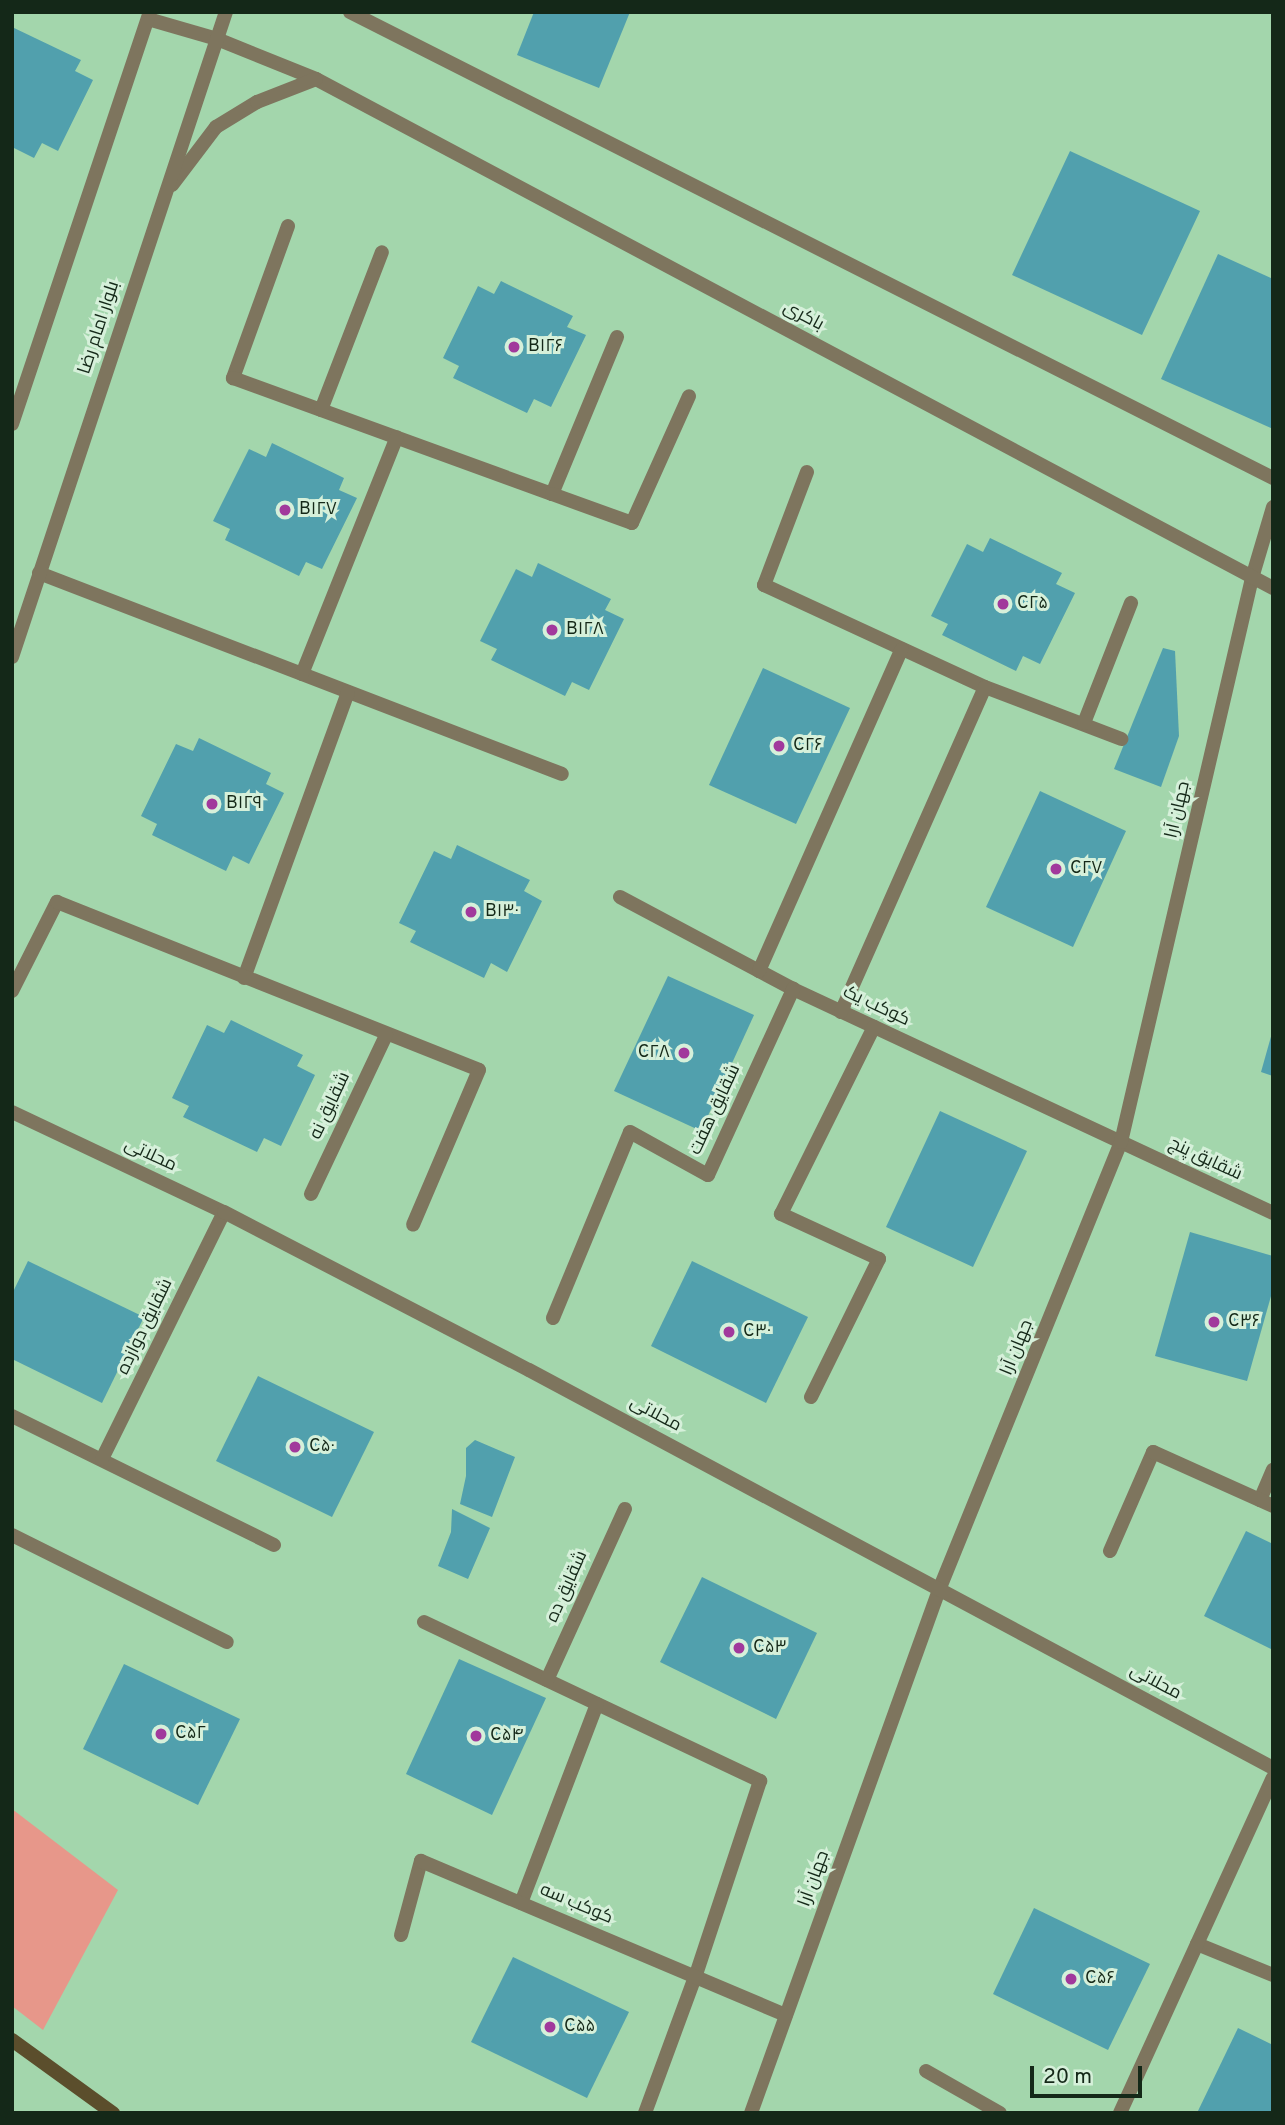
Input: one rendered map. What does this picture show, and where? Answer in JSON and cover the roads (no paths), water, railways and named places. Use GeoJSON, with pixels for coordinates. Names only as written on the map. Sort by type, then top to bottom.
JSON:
{"type":"FeatureCollection","features":[{"type":"Feature","properties":{"kind":"main road"},"geometry":{"type":"LineString","coordinates":[[12,2040],[113,2113]]}},
{"type":"Feature","properties":{"kind":"street","name":"بلوار امام رضا"},"geometry":{"type":"LineString","coordinates":[[12,657],[226,12]]}},
{"type":"Feature","properties":{"kind":"street"},"geometry":{"type":"LineString","coordinates":[[353,13],[1273,478]]}},
{"type":"Feature","properties":{"kind":"street","name":"باکری"},"geometry":{"type":"LineString","coordinates":[[149,15],[217,38],[316,79],[1273,588]]}},
{"type":"Feature","properties":{"kind":"street"},"geometry":{"type":"LineString","coordinates":[[12,424],[149,15]]}},
{"type":"Feature","properties":{"kind":"street"},"geometry":{"type":"LineString","coordinates":[[164,197],[216,127],[257,102],[316,79]]}},
{"type":"Feature","properties":{"kind":"street"},"geometry":{"type":"LineString","coordinates":[[288,226],[233,378],[632,523],[690,396]]}},
{"type":"Feature","properties":{"kind":"street"},"geometry":{"type":"LineString","coordinates":[[321,410],[382,252]]}},
{"type":"Feature","properties":{"kind":"street"},"geometry":{"type":"LineString","coordinates":[[552,494],[617,337]]}},
{"type":"Feature","properties":{"kind":"street"},"geometry":{"type":"LineString","coordinates":[[302,674],[397,437]]}},
{"type":"Feature","properties":{"kind":"street"},"geometry":{"type":"LineString","coordinates":[[807,472],[764,585],[985,687],[1121,739]]}},
{"type":"Feature","properties":{"kind":"street","name":"جهان آرا"},"geometry":{"type":"LineString","coordinates":[[751,2113],[939,1590],[1121,1142],[1252,578],[1273,507]]}},
{"type":"Feature","properties":{"kind":"street"},"geometry":{"type":"LineString","coordinates":[[39,573],[562,774]]}},
{"type":"Feature","properties":{"kind":"street"},"geometry":{"type":"LineString","coordinates":[[1084,723],[1131,603]]}},
{"type":"Feature","properties":{"kind":"street"},"geometry":{"type":"LineString","coordinates":[[759,971],[902,649]]}},
{"type":"Feature","properties":{"kind":"street"},"geometry":{"type":"LineString","coordinates":[[841,1012],[985,687]]}},
{"type":"Feature","properties":{"kind":"street"},"geometry":{"type":"LineString","coordinates":[[244,978],[348,692]]}},
{"type":"Feature","properties":{"kind":"street","name":"کوکب یک"},"geometry":{"type":"LineString","coordinates":[[621,897],[793,989],[1121,1142]]}},
{"type":"Feature","properties":{"kind":"street"},"geometry":{"type":"LineString","coordinates":[[12,991],[57,902],[478,1070],[413,1225]]}},
{"type":"Feature","properties":{"kind":"street","name":"شقایق هفت"},"geometry":{"type":"LineString","coordinates":[[552,1318],[630,1132],[708,1175],[793,989]]}},
{"type":"Feature","properties":{"kind":"street"},"geometry":{"type":"LineString","coordinates":[[811,1397],[878,1259],[781,1214],[874,1027]]}},
{"type":"Feature","properties":{"kind":"street","name":"شقایق نه"},"geometry":{"type":"LineString","coordinates":[[311,1194],[386,1035]]}},
{"type":"Feature","properties":{"kind":"street","name":"محلاتی"},"geometry":{"type":"LineString","coordinates":[[12,1112],[224,1212],[529,1370],[1273,1768]]}},
{"type":"Feature","properties":{"kind":"street","name":"شقایق پنج"},"geometry":{"type":"LineString","coordinates":[[1121,1142],[1273,1213]]}},
{"type":"Feature","properties":{"kind":"street","name":"شقایق دوازده"},"geometry":{"type":"LineString","coordinates":[[102,1459],[224,1212]]}},
{"type":"Feature","properties":{"kind":"street"},"geometry":{"type":"LineString","coordinates":[[12,1416],[274,1545]]}},
{"type":"Feature","properties":{"kind":"street"},"geometry":{"type":"LineString","coordinates":[[1110,1551],[1153,1452],[1266,1503],[1273,1470]]}},
{"type":"Feature","properties":{"kind":"street","name":"شقایق ده"},"geometry":{"type":"LineString","coordinates":[[547,1680],[625,1509]]}},
{"type":"Feature","properties":{"kind":"street"},"geometry":{"type":"LineString","coordinates":[[12,1535],[227,1642]]}},
{"type":"Feature","properties":{"kind":"street"},"geometry":{"type":"LineString","coordinates":[[424,1622],[760,1781],[695,1976],[645,2113]]}},
{"type":"Feature","properties":{"kind":"street"},"geometry":{"type":"LineString","coordinates":[[521,1903],[597,1704]]}},
{"type":"Feature","properties":{"kind":"street"},"geometry":{"type":"LineString","coordinates":[[1120,2113],[1273,1778]]}},
{"type":"Feature","properties":{"kind":"street","name":"کوکب سه"},"geometry":{"type":"LineString","coordinates":[[401,1935],[421,1861],[786,2015]]}},
{"type":"Feature","properties":{"kind":"street"},"geometry":{"type":"LineString","coordinates":[[1197,1944],[1273,1975]]}},
{"type":"Feature","properties":{"kind":"street"},"geometry":{"type":"LineString","coordinates":[[926,2071],[1000,2113]]}},
{"type":"Feature","properties":{"kind":"place","name":"B۱۲۶"},"geometry":{"type":"Point","coordinates":[514,347]}},
{"type":"Feature","properties":{"kind":"place","name":"B۱۲۷"},"geometry":{"type":"Point","coordinates":[285,510]}},
{"type":"Feature","properties":{"kind":"place","name":"C۲۵"},"geometry":{"type":"Point","coordinates":[1003,604]}},
{"type":"Feature","properties":{"kind":"place","name":"B۱۲۸"},"geometry":{"type":"Point","coordinates":[552,630]}},
{"type":"Feature","properties":{"kind":"place","name":"C۲۶"},"geometry":{"type":"Point","coordinates":[779,746]}},
{"type":"Feature","properties":{"kind":"place","name":"B۱۲۹"},"geometry":{"type":"Point","coordinates":[212,804]}},
{"type":"Feature","properties":{"kind":"place","name":"C۲۷"},"geometry":{"type":"Point","coordinates":[1056,869]}},
{"type":"Feature","properties":{"kind":"place","name":"B۱۳۰"},"geometry":{"type":"Point","coordinates":[471,912]}},
{"type":"Feature","properties":{"kind":"place","name":"C۲۸"},"geometry":{"type":"Point","coordinates":[684,1053]}},
{"type":"Feature","properties":{"kind":"place","name":"C۳۶"},"geometry":{"type":"Point","coordinates":[1214,1322]}},
{"type":"Feature","properties":{"kind":"place","name":"C۳۰"},"geometry":{"type":"Point","coordinates":[729,1332]}},
{"type":"Feature","properties":{"kind":"place","name":"C۵۰"},"geometry":{"type":"Point","coordinates":[295,1447]}},
{"type":"Feature","properties":{"kind":"place","name":"C۵۳"},"geometry":{"type":"Point","coordinates":[739,1648]}},
{"type":"Feature","properties":{"kind":"place","name":"C۵۲"},"geometry":{"type":"Point","coordinates":[161,1734]}},
{"type":"Feature","properties":{"kind":"place","name":"C۵۴"},"geometry":{"type":"Point","coordinates":[476,1736]}},
{"type":"Feature","properties":{"kind":"place","name":"C۵۶"},"geometry":{"type":"Point","coordinates":[1071,1979]}},
{"type":"Feature","properties":{"kind":"place","name":"C۵۵"},"geometry":{"type":"Point","coordinates":[550,2027]}}]}
